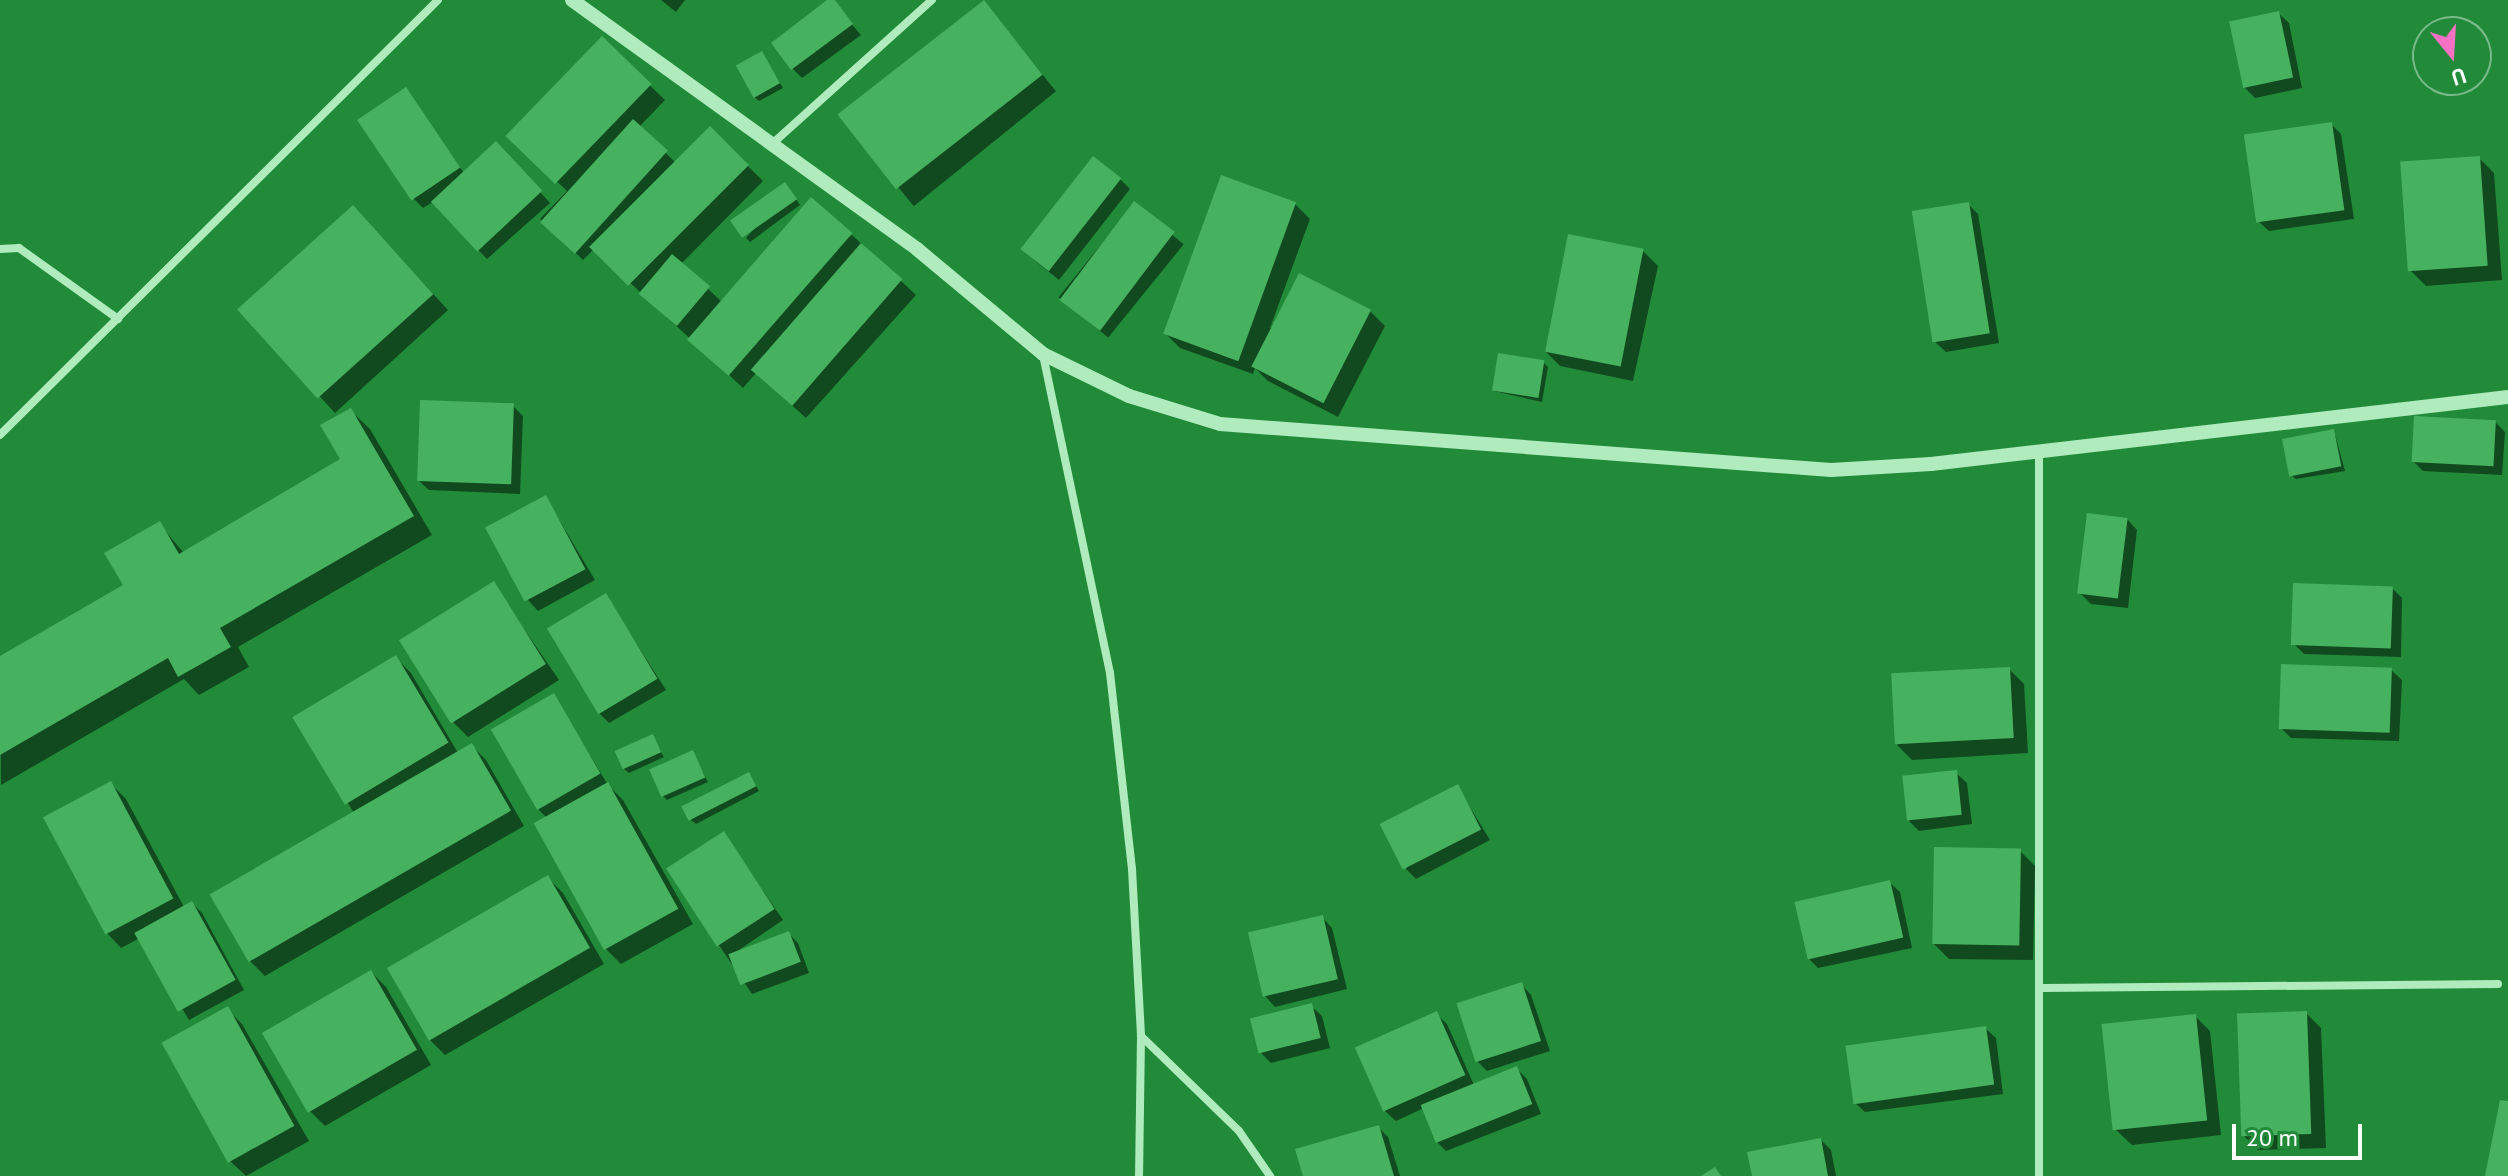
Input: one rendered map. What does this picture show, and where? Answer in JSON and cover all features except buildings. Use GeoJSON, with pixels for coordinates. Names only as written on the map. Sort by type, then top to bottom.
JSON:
{"type":"FeatureCollection","features":[{"type":"Feature","properties":{"kind":"street"},"geometry":{"type":"LineString","coordinates":[[0,435],[438,0]]}},
{"type":"Feature","properties":{"kind":"street"},"geometry":{"type":"LineString","coordinates":[[572,0],[917,249],[1043,354],[1129,396],[1220,424],[1831,470],[2039,451],[2508,397]]}},
{"type":"Feature","properties":{"kind":"street"},"geometry":{"type":"LineString","coordinates":[[772,144],[932,0]]}},
{"type":"Feature","properties":{"kind":"street"},"geometry":{"type":"LineString","coordinates":[[0,249],[19,248],[118,319]]}},
{"type":"Feature","properties":{"kind":"street"},"geometry":{"type":"LineString","coordinates":[[1043,354],[1110,673],[1132,869],[1141,1036],[1139,1176]]}},
{"type":"Feature","properties":{"kind":"street"},"geometry":{"type":"LineString","coordinates":[[2039,451],[2043,988],[2039,1176]]}},
{"type":"Feature","properties":{"kind":"street"},"geometry":{"type":"LineString","coordinates":[[2043,988],[2498,984]]}},
{"type":"Feature","properties":{"kind":"street"},"geometry":{"type":"LineString","coordinates":[[1141,1036],[1239,1131],[1270,1176]]}}]}
